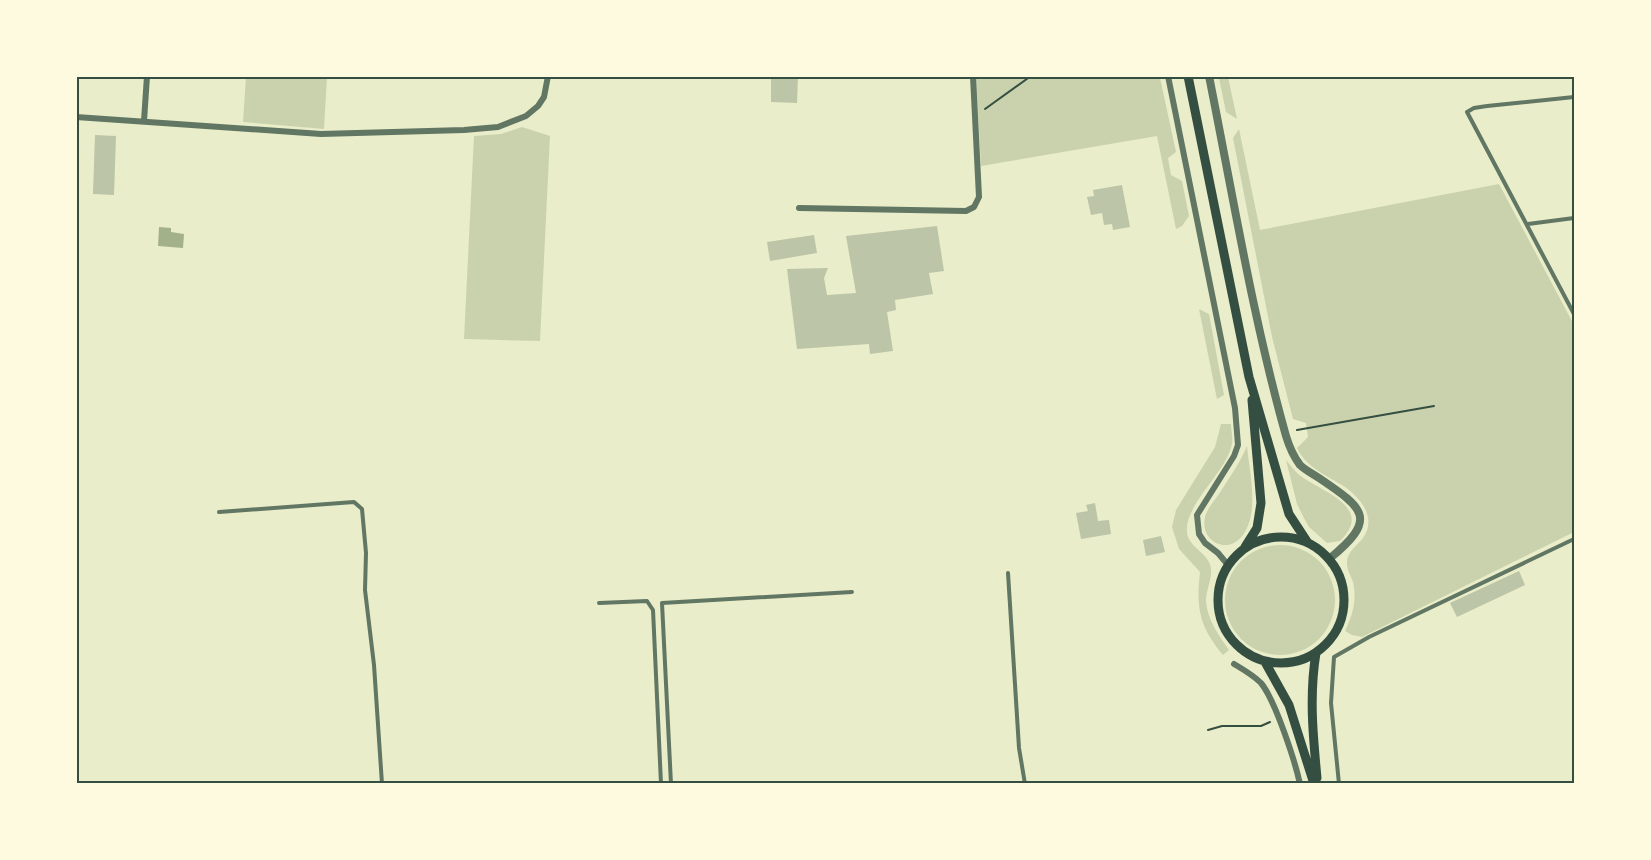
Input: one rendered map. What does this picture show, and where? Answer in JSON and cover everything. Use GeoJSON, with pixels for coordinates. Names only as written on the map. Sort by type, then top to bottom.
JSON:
{"type":"FeatureCollection","features":[{"type":"Feature","properties":{"kind":"main road"},"geometry":{"type":"LineString","coordinates":[[1188,76],[1250,377],[1289,514],[1308,543]]}},
{"type":"Feature","properties":{"kind":"main road"},"geometry":{"type":"LineString","coordinates":[[1243,550],[1257,528],[1261,502],[1250,377]]}},
{"type":"Feature","properties":{"kind":"main road"},"geometry":{"type":"LineString","coordinates":[[1274,537],[1291,538],[1308,543],[1329,560],[1340,578],[1344,599],[1341,620],[1332,639],[1316,653],[1292,663],[1265,662],[1246,654],[1232,640],[1222,623],[1218,603],[1220,583],[1228,565],[1243,550],[1257,541],[1274,537]]}},
{"type":"Feature","properties":{"kind":"main road"},"geometry":{"type":"LineString","coordinates":[[1316,653],[1311,691],[1316,783]]}},
{"type":"Feature","properties":{"kind":"main road"},"geometry":{"type":"LineString","coordinates":[[1265,662],[1289,705],[1316,783]]}},
{"type":"Feature","properties":{"kind":"street"},"geometry":{"type":"LineString","coordinates":[[144,121],[147,76]]}},
{"type":"Feature","properties":{"kind":"street"},"geometry":{"type":"LineString","coordinates":[[76,117],[321,135],[464,130],[498,127],[526,116],[538,106],[544,97],[548,76]]}},
{"type":"Feature","properties":{"kind":"street"},"geometry":{"type":"LineString","coordinates":[[799,208],[966,211],[974,207],[979,197],[973,76]]}},
{"type":"Feature","properties":{"kind":"street"},"geometry":{"type":"LineString","coordinates":[[1168,76],[1235,408],[1238,445],[1234,456],[1197,515],[1199,534],[1228,565]]}},
{"type":"Feature","properties":{"kind":"street"},"geometry":{"type":"LineString","coordinates":[[1209,76],[1264,346],[1285,432],[1301,466],[1351,500],[1358,511],[1360,521],[1357,533],[1329,560]]}},
{"type":"Feature","properties":{"kind":"street"},"geometry":{"type":"LineString","coordinates":[[1234,664],[1249,672],[1262,684],[1278,718],[1300,783]]}},
{"type":"Feature","properties":{"kind":"lane"},"geometry":{"type":"LineString","coordinates":[[1575,97],[1487,106],[1474,108],[1467,112],[1575,314]]}},
{"type":"Feature","properties":{"kind":"lane"},"geometry":{"type":"LineString","coordinates":[[1528,224],[1575,218]]}},
{"type":"Feature","properties":{"kind":"lane"},"geometry":{"type":"LineString","coordinates":[[219,512],[283,509],[336,502],[354,502],[362,509],[366,553],[365,590],[374,665],[382,783]]}},
{"type":"Feature","properties":{"kind":"lane"},"geometry":{"type":"LineString","coordinates":[[1339,783],[1331,703],[1334,657],[1369,637],[1575,539]]}},
{"type":"Feature","properties":{"kind":"lane"},"geometry":{"type":"LineString","coordinates":[[1008,573],[1016,715],[1025,783]]}},
{"type":"Feature","properties":{"kind":"lane"},"geometry":{"type":"LineString","coordinates":[[672,783],[662,603],[852,592]]}},
{"type":"Feature","properties":{"kind":"lane"},"geometry":{"type":"LineString","coordinates":[[599,603],[646,601],[653,610],[662,783]]}},
{"type":"Feature","properties":{"kind":"path"},"geometry":{"type":"LineString","coordinates":[[975,115],[991,106],[1030,76]]}},
{"type":"Feature","properties":{"kind":"path"},"geometry":{"type":"LineString","coordinates":[[1285,432],[1434,406]]}},
{"type":"Feature","properties":{"kind":"path"},"geometry":{"type":"LineString","coordinates":[[1208,730],[1222,726],[1261,726],[1278,718]]}},
{"type":"Feature","properties":{"kind":"shaded area"},"geometry":{"type":"Polygon","coordinates":[[[1155,76],[1160,78],[1176,152],[1168,158],[1171,175],[1182,181],[1189,216],[1182,226],[1176,229],[1157,136],[981,166],[976,77],[1155,76]]]}},
{"type":"Feature","properties":{"kind":"shaded area"},"geometry":{"type":"Polygon","coordinates":[[[246,77],[327,77],[324,129],[243,122],[246,77]]]}},
{"type":"Feature","properties":{"kind":"shaded area"},"geometry":{"type":"Polygon","coordinates":[[[1228,77],[1237,119],[1226,112],[1219,78],[1228,77]]]}},
{"type":"Feature","properties":{"kind":"shaded area"},"geometry":{"type":"Polygon","coordinates":[[[522,127],[550,136],[540,341],[464,339],[474,136],[501,134],[522,127]]]}},
{"type":"Feature","properties":{"kind":"shaded area"},"geometry":{"type":"Polygon","coordinates":[[[1239,129],[1260,230],[1499,184],[1574,325],[1574,532],[1362,637],[1345,631],[1352,613],[1355,595],[1347,560],[1367,530],[1367,515],[1355,495],[1310,465],[1297,448],[1308,437],[1306,423],[1293,419],[1272,337],[1233,138],[1239,129]]]}},
{"type":"Feature","properties":{"kind":"shaded area"},"geometry":{"type":"Polygon","coordinates":[[[159,227],[171,228],[171,232],[184,234],[183,248],[158,246],[159,227]]]}},
{"type":"Feature","properties":{"kind":"shaded area"},"geometry":{"type":"Polygon","coordinates":[[[1199,309],[1209,314],[1224,395],[1217,399],[1199,309]]]}},
{"type":"Feature","properties":{"kind":"shaded area"},"geometry":{"type":"Polygon","coordinates":[[[1221,424],[1231,424],[1232,441],[1229,453],[1192,510],[1187,532],[1188,538],[1210,563],[1211,573],[1206,601],[1214,627],[1229,650],[1223,655],[1209,635],[1201,616],[1200,572],[1179,549],[1172,527],[1176,510],[1215,447],[1221,424]]]}},
{"type":"Feature","properties":{"kind":"shaded area"},"geometry":{"type":"Polygon","coordinates":[[[1247,446],[1252,489],[1251,515],[1246,530],[1239,539],[1231,544],[1222,545],[1214,542],[1208,536],[1205,517],[1247,446]]]}},
{"type":"Feature","properties":{"kind":"shaded area"},"geometry":{"type":"Polygon","coordinates":[[[1286,460],[1300,475],[1333,496],[1349,510],[1352,519],[1349,529],[1340,541],[1327,543],[1309,527],[1297,504],[1286,460]]]}},
{"type":"Feature","properties":{"kind":"shaded area"},"geometry":{"type":"Polygon","coordinates":[[[1280,545],[1301,549],[1319,561],[1331,579],[1335,600],[1331,621],[1319,639],[1301,651],[1280,655],[1259,651],[1241,639],[1229,621],[1225,600],[1229,579],[1241,561],[1259,549],[1280,545]]]}},
{"type":"Feature","properties":{"kind":"building"},"geometry":{"type":"Polygon","coordinates":[[[771,76],[798,76],[797,103],[771,102],[771,76]]]}},
{"type":"Feature","properties":{"kind":"building"},"geometry":{"type":"Polygon","coordinates":[[[95,135],[116,136],[114,195],[93,194],[95,135]]]}},
{"type":"Feature","properties":{"kind":"building"},"geometry":{"type":"Polygon","coordinates":[[[1122,185],[1130,227],[1113,230],[1112,224],[1104,225],[1102,213],[1091,215],[1087,197],[1094,196],[1093,190],[1122,185]]]}},
{"type":"Feature","properties":{"kind":"building"},"geometry":{"type":"Polygon","coordinates":[[[937,226],[944,271],[929,273],[933,294],[895,300],[896,310],[887,312],[893,351],[870,354],[869,344],[797,349],[787,269],[828,268],[824,278],[827,295],[856,293],[846,236],[937,226]]]}},
{"type":"Feature","properties":{"kind":"building"},"geometry":{"type":"Polygon","coordinates":[[[814,235],[817,253],[770,261],[767,242],[814,235]]]}},
{"type":"Feature","properties":{"kind":"building"},"geometry":{"type":"Polygon","coordinates":[[[1095,503],[1098,521],[1109,520],[1111,534],[1081,539],[1076,513],[1088,511],[1086,505],[1095,503]]]}},
{"type":"Feature","properties":{"kind":"building"},"geometry":{"type":"Polygon","coordinates":[[[1161,536],[1165,552],[1146,556],[1143,540],[1161,536]]]}},
{"type":"Feature","properties":{"kind":"building"},"geometry":{"type":"Polygon","coordinates":[[[1519,571],[1525,585],[1457,617],[1450,603],[1519,571]]]}}]}
